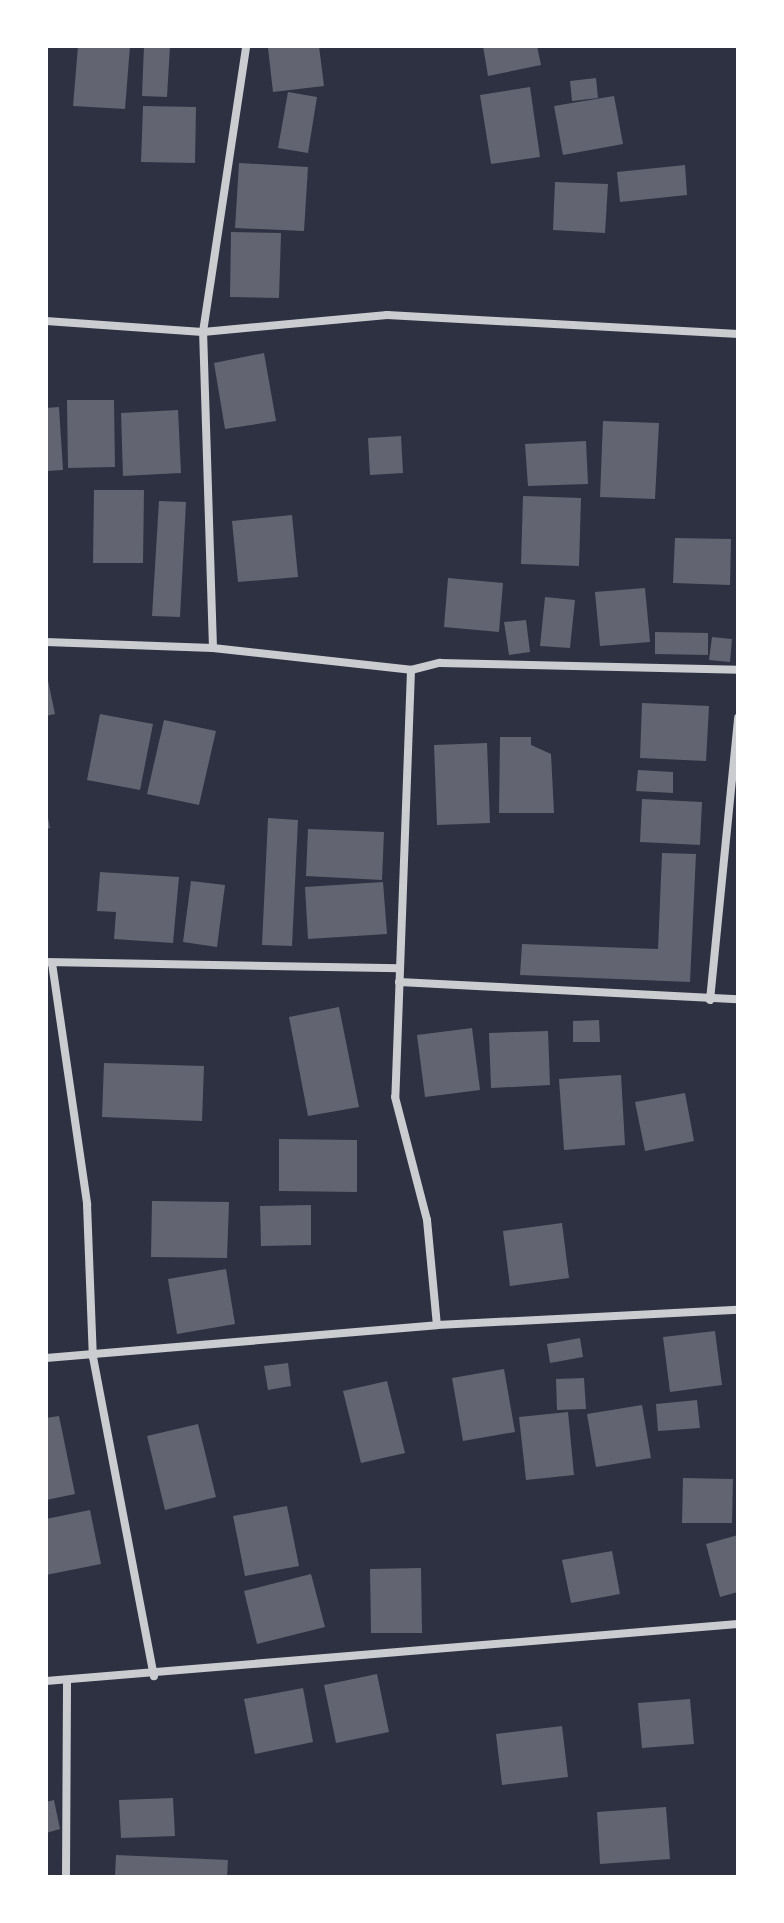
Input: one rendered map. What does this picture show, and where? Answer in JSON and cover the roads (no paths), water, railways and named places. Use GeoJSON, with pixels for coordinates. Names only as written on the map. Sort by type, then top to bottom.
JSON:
{"type":"FeatureCollection","features":[{"type":"Feature","properties":{"kind":"street"},"geometry":{"type":"LineString","coordinates":[[213,648],[203,332],[246,46]]}},
{"type":"Feature","properties":{"kind":"street"},"geometry":{"type":"LineString","coordinates":[[46,321],[203,332],[387,315],[738,334]]}},
{"type":"Feature","properties":{"kind":"street"},"geometry":{"type":"LineString","coordinates":[[46,642],[213,648],[411,670],[440,663],[738,670]]}},
{"type":"Feature","properties":{"kind":"street"},"geometry":{"type":"LineString","coordinates":[[411,670],[395,1097],[427,1220],[437,1325]]}},
{"type":"Feature","properties":{"kind":"street"},"geometry":{"type":"LineString","coordinates":[[710,1000],[738,717]]}},
{"type":"Feature","properties":{"kind":"street"},"geometry":{"type":"LineString","coordinates":[[154,1676],[93,1357],[87,1204],[49,963],[400,968]]}},
{"type":"Feature","properties":{"kind":"street"},"geometry":{"type":"LineString","coordinates":[[399,982],[710,1000],[738,999]]}},
{"type":"Feature","properties":{"kind":"street"},"geometry":{"type":"LineString","coordinates":[[46,1358],[93,1357],[437,1325],[738,1310]]}},
{"type":"Feature","properties":{"kind":"street"},"geometry":{"type":"LineString","coordinates":[[46,1681],[154,1676],[738,1624]]}},
{"type":"Feature","properties":{"kind":"street"},"geometry":{"type":"LineString","coordinates":[[66,1877],[67,1680]]}}]}
